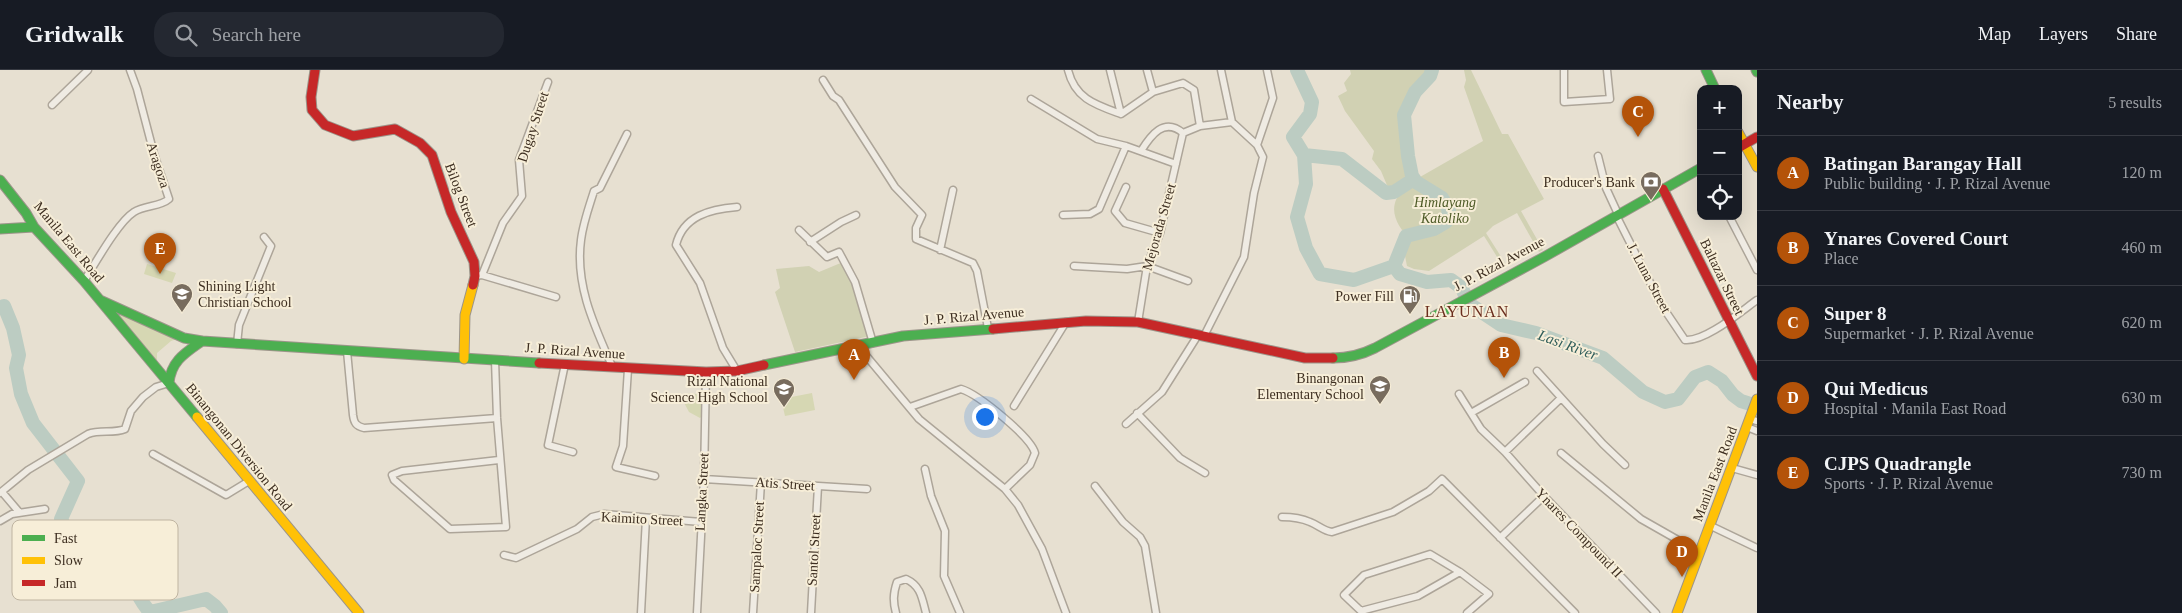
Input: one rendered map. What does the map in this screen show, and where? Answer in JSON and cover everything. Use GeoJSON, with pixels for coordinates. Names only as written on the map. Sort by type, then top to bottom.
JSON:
{"type":"FeatureCollection","features":[{"type":"Feature","properties":{"kind":"main road","name":"Bilog Street"},"geometry":{"type":"LineString","coordinates":[[315,70],[311,97],[312,110],[325,125],[353,136],[395,129],[420,143],[432,155],[451,212],[474,262],[478,276],[465,315],[464,359]]}},
{"type":"Feature","properties":{"kind":"main road"},"geometry":{"type":"LineString","coordinates":[[1706,70],[1713,85]]}},
{"type":"Feature","properties":{"kind":"main road"},"geometry":{"type":"LineString","coordinates":[[1742,145],[1757,137]]}},
{"type":"Feature","properties":{"kind":"main road"},"geometry":{"type":"LineString","coordinates":[[1742,147],[1757,167]]}},
{"type":"Feature","properties":{"kind":"main road","name":"J. P. Rizal Avenue"},"geometry":{"type":"LineString","coordinates":[[98,299],[178,335],[202,341],[464,359],[612,366],[628,369],[706,372],[737,371],[903,336],[1066,322],[1102,321],[1138,322],[1305,358],[1346,358],[1369,351],[1697,170]]}},
{"type":"Feature","properties":{"kind":"main road","name":"Manila East Road"},"geometry":{"type":"LineString","coordinates":[[0,180],[26,213],[34,227],[98,299]]}},
{"type":"Feature","properties":{"kind":"main road","name":"Baltazar Street"},"geometry":{"type":"LineString","coordinates":[[1663,189],[1757,376]]}},
{"type":"Feature","properties":{"kind":"main road"},"geometry":{"type":"LineString","coordinates":[[0,229],[34,227]]}},
{"type":"Feature","properties":{"kind":"main road","name":"Binangonan Diversion Road"},"geometry":{"type":"LineString","coordinates":[[98,299],[360,613]]}},
{"type":"Feature","properties":{"kind":"main road"},"geometry":{"type":"LineString","coordinates":[[169,383],[171,368],[177,358],[202,341]]}},
{"type":"Feature","properties":{"kind":"main road","name":"Manila East Road"},"geometry":{"type":"LineString","coordinates":[[1676,613],[1751,423],[1755,404]]}},
{"type":"Feature","properties":{"kind":"street"},"geometry":{"type":"LineString","coordinates":[[52,105],[88,70]]}},
{"type":"Feature","properties":{"kind":"street","name":"Aragoza"},"geometry":{"type":"LineString","coordinates":[[84,281],[131,213],[144,206],[165,203],[169,199],[130,70]]}},
{"type":"Feature","properties":{"kind":"street"},"geometry":{"type":"LineString","coordinates":[[1068,70],[1077,90],[1090,102],[1121,114]]}},
{"type":"Feature","properties":{"kind":"street"},"geometry":{"type":"LineString","coordinates":[[1110,70],[1121,114]]}},
{"type":"Feature","properties":{"kind":"street"},"geometry":{"type":"LineString","coordinates":[[1148,70],[1153,92]]}},
{"type":"Feature","properties":{"kind":"street"},"geometry":{"type":"LineString","coordinates":[[1126,424],[1162,392],[1201,336],[1244,257],[1254,193],[1263,157],[1257,145],[1232,122],[1221,70]]}},
{"type":"Feature","properties":{"kind":"street"},"geometry":{"type":"LineString","coordinates":[[1257,145],[1273,98],[1267,70]]}},
{"type":"Feature","properties":{"kind":"street"},"geometry":{"type":"LineString","coordinates":[[1564,70],[1564,102],[1610,99],[1607,70]]}},
{"type":"Feature","properties":{"kind":"street"},"geometry":{"type":"LineString","coordinates":[[823,80],[833,96],[839,100],[895,187],[922,215],[916,228],[916,240],[973,263],[977,271],[988,328]]}},
{"type":"Feature","properties":{"kind":"street","name":"Dugay Street"},"geometry":{"type":"LineString","coordinates":[[478,276],[503,223],[522,196],[519,160],[548,82]]}},
{"type":"Feature","properties":{"kind":"street"},"geometry":{"type":"LineString","coordinates":[[1121,114],[1153,92],[1183,83],[1194,90],[1200,126]]}},
{"type":"Feature","properties":{"kind":"street"},"geometry":{"type":"LineString","coordinates":[[1031,99],[1097,139],[1126,146],[1176,164]]}},
{"type":"Feature","properties":{"kind":"street"},"geometry":{"type":"LineString","coordinates":[[1141,151],[1154,133],[1162,127],[1174,126],[1183,133],[1200,126],[1232,122]]}},
{"type":"Feature","properties":{"kind":"street","name":"Mejorada Street"},"geometry":{"type":"LineString","coordinates":[[1138,322],[1147,266],[1160,233],[1183,133]]}},
{"type":"Feature","properties":{"kind":"street"},"geometry":{"type":"LineString","coordinates":[[612,366],[588,308],[580,280],[580,252],[594,191],[600,188],[627,134]]}},
{"type":"Feature","properties":{"kind":"street"},"geometry":{"type":"LineString","coordinates":[[1063,214],[1090,214],[1099,209],[1126,146]]}},
{"type":"Feature","properties":{"kind":"street","name":"J. Luna Street"},"geometry":{"type":"LineString","coordinates":[[1598,156],[1606,188],[1617,215],[1662,306],[1685,340],[1698,339],[1728,321]]}},
{"type":"Feature","properties":{"kind":"street"},"geometry":{"type":"LineString","coordinates":[[1126,187],[1115,211],[1125,223],[1160,233]]}},
{"type":"Feature","properties":{"kind":"street"},"geometry":{"type":"LineString","coordinates":[[940,250],[953,190]]}},
{"type":"Feature","properties":{"kind":"street"},"geometry":{"type":"LineString","coordinates":[[736,207],[703,212],[683,228],[676,245],[700,283],[723,348],[737,371]]}},
{"type":"Feature","properties":{"kind":"street"},"geometry":{"type":"LineString","coordinates":[[810,242],[841,222],[856,216]]}},
{"type":"Feature","properties":{"kind":"street"},"geometry":{"type":"LineString","coordinates":[[1731,220],[1757,270]]}},
{"type":"Feature","properties":{"kind":"street"},"geometry":{"type":"LineString","coordinates":[[798,230],[827,257],[839,252],[855,282],[873,343]]}},
{"type":"Feature","properties":{"kind":"street"},"geometry":{"type":"LineString","coordinates":[[236,344],[239,325],[271,246],[264,237]]}},
{"type":"Feature","properties":{"kind":"street"},"geometry":{"type":"LineString","coordinates":[[1074,266],[1126,269],[1147,266],[1188,281]]}},
{"type":"Feature","properties":{"kind":"street"},"geometry":{"type":"LineString","coordinates":[[478,276],[556,297]]}},
{"type":"Feature","properties":{"kind":"street"},"geometry":{"type":"LineString","coordinates":[[1728,321],[1757,300]]}},
{"type":"Feature","properties":{"kind":"street"},"geometry":{"type":"LineString","coordinates":[[1014,406],[1066,322]]}},
{"type":"Feature","properties":{"kind":"street"},"geometry":{"type":"LineString","coordinates":[[858,346],[919,419],[1005,489],[1018,505],[1042,549],[1066,613]]}},
{"type":"Feature","properties":{"kind":"street"},"geometry":{"type":"LineString","coordinates":[[347,351],[354,422],[358,427],[496,418]]}},
{"type":"Feature","properties":{"kind":"street"},"geometry":{"type":"LineString","coordinates":[[495,360],[496,418],[506,527],[450,529],[394,480],[392,476],[402,471],[499,460]]}},
{"type":"Feature","properties":{"kind":"street"},"geometry":{"type":"LineString","coordinates":[[565,364],[548,445],[573,452]]}},
{"type":"Feature","properties":{"kind":"street"},"geometry":{"type":"LineString","coordinates":[[628,369],[623,446],[616,467],[655,476]]}},
{"type":"Feature","properties":{"kind":"street"},"geometry":{"type":"LineString","coordinates":[[1537,371],[1603,444],[1625,465]]}},
{"type":"Feature","properties":{"kind":"street","name":"Langka Street"},"geometry":{"type":"LineString","coordinates":[[697,613],[704,479],[706,372]]}},
{"type":"Feature","properties":{"kind":"street"},"geometry":{"type":"LineString","coordinates":[[1470,413],[1525,382]]}},
{"type":"Feature","properties":{"kind":"street"},"geometry":{"type":"LineString","coordinates":[[19,512],[1,492],[28,470],[88,434],[97,430],[116,431],[125,429],[131,411],[143,397],[156,387],[169,383]]}},
{"type":"Feature","properties":{"kind":"street"},"geometry":{"type":"LineString","coordinates":[[910,407],[961,389],[974,395],[1005,418],[1026,440],[1035,453],[1030,466],[1005,489]]}},
{"type":"Feature","properties":{"kind":"street","name":"Ynares Compound II"},"geometry":{"type":"LineString","coordinates":[[1459,394],[1480,429],[1505,452],[1544,496],[1656,613]]}},
{"type":"Feature","properties":{"kind":"street"},"geometry":{"type":"LineString","coordinates":[[1505,452],[1561,398]]}},
{"type":"Feature","properties":{"kind":"street"},"geometry":{"type":"LineString","coordinates":[[1137,413],[1180,458],[1205,473]]}},
{"type":"Feature","properties":{"kind":"street"},"geometry":{"type":"LineString","coordinates":[[1751,423],[1757,430]]}},
{"type":"Feature","properties":{"kind":"street"},"geometry":{"type":"LineString","coordinates":[[1561,453],[1631,509],[1641,520],[1699,552]]}},
{"type":"Feature","properties":{"kind":"street"},"geometry":{"type":"LineString","coordinates":[[153,454],[226,495],[250,481]]}},
{"type":"Feature","properties":{"kind":"street"},"geometry":{"type":"LineString","coordinates":[[1732,468],[1757,475]]}},
{"type":"Feature","properties":{"kind":"street"},"geometry":{"type":"LineString","coordinates":[[925,469],[931,496],[945,531],[944,576],[960,613]]}},
{"type":"Feature","properties":{"kind":"street","name":"Atis Street"},"geometry":{"type":"LineString","coordinates":[[704,479],[867,489]]}},
{"type":"Feature","properties":{"kind":"street"},"geometry":{"type":"LineString","coordinates":[[1282,517],[1311,522],[1326,531],[1332,532],[1393,512],[1428,491],[1442,479],[1575,613]]}},
{"type":"Feature","properties":{"kind":"street","name":"Sampaloc Street"},"geometry":{"type":"LineString","coordinates":[[753,613],[761,482]]}},
{"type":"Feature","properties":{"kind":"street","name":"Santol Street"},"geometry":{"type":"LineString","coordinates":[[810,613],[818,486]]}},
{"type":"Feature","properties":{"kind":"street"},"geometry":{"type":"LineString","coordinates":[[1095,486],[1123,522],[1140,537],[1145,546],[1156,613]]}},
{"type":"Feature","properties":{"kind":"street"},"geometry":{"type":"LineString","coordinates":[[1500,538],[1544,496]]}},
{"type":"Feature","properties":{"kind":"street"},"geometry":{"type":"LineString","coordinates":[[0,521],[19,512],[45,509]]}},
{"type":"Feature","properties":{"kind":"street","name":"Kaimito Street"},"geometry":{"type":"LineString","coordinates":[[504,555],[516,558],[577,529],[592,517],[604,514],[701,522]]}},
{"type":"Feature","properties":{"kind":"street"},"geometry":{"type":"LineString","coordinates":[[640,613],[646,518]]}},
{"type":"Feature","properties":{"kind":"street"},"geometry":{"type":"LineString","coordinates":[[1711,526],[1757,548]]}},
{"type":"Feature","properties":{"kind":"street"},"geometry":{"type":"LineString","coordinates":[[1460,572],[1418,596],[1362,612],[1344,595],[1364,575],[1430,554],[1460,572],[1489,594],[1467,613]]}},
{"type":"Feature","properties":{"kind":"street"},"geometry":{"type":"LineString","coordinates":[[896,613],[893,602],[894,590],[897,582],[906,579],[914,582],[919,589],[926,613]]}},
{"type":"Feature","properties":{"kind":"green space","name":"Himlayang Katoliko"},"geometry":{"type":"Polygon","coordinates":[[[1350,70],[1426,70],[1402,116],[1405,156],[1409,170],[1408,176],[1413,181],[1483,141],[1464,87],[1466,80],[1464,70],[1471,70],[1502,134],[1508,134],[1544,199],[1521,211],[1543,250],[1539,252],[1517,213],[1493,226],[1486,233],[1507,266],[1504,268],[1484,236],[1429,271],[1407,266],[1404,251],[1411,239],[1398,223],[1394,213],[1396,199],[1403,189],[1398,185],[1389,190],[1381,171],[1372,159],[1374,151],[1345,111],[1338,96],[1347,91],[1344,83],[1351,74],[1350,70]]]}},
{"type":"Feature","properties":{"kind":"green space"},"geometry":{"type":"Polygon","coordinates":[[[843,262],[853,284],[870,336],[795,352],[775,292],[780,288],[776,269],[809,266],[819,272],[843,262]]]}},
{"type":"Feature","properties":{"kind":"green space"},"geometry":{"type":"Polygon","coordinates":[[[147,264],[176,273],[172,283],[144,274],[147,264]]]}},
{"type":"Feature","properties":{"kind":"green space"},"geometry":{"type":"Polygon","coordinates":[[[109,305],[183,337],[171,341],[157,353],[157,361],[109,305]]]}},
{"type":"Feature","properties":{"kind":"green space"},"geometry":{"type":"Polygon","coordinates":[[[690,393],[696,394],[706,401],[703,415],[700,418],[689,412],[681,397],[690,393]]]}},
{"type":"Feature","properties":{"kind":"green space"},"geometry":{"type":"Polygon","coordinates":[[[812,393],[815,410],[785,416],[781,399],[812,393]]]}},
{"type":"Feature","properties":{"kind":"waterway","name":"Lasi River"},"geometry":{"type":"LineString","coordinates":[[1297,70],[1312,102],[1310,114],[1293,137],[1304,155],[1306,184],[1297,217],[1306,248],[1320,274],[1354,280],[1394,266]]}},
{"type":"Feature","properties":{"kind":"waterway","name":"Lasi River"},"geometry":{"type":"LineString","coordinates":[[1432,70],[1430,76],[1415,92],[1404,115],[1408,156],[1412,176],[1416,182],[1442,198],[1449,210],[1446,222],[1434,229],[1406,236],[1394,266],[1400,274],[1427,282],[1451,280],[1462,288],[1468,303],[1501,325],[1536,333],[1603,358],[1643,392],[1665,402],[1678,399],[1695,377],[1708,372],[1722,381],[1733,395],[1741,401],[1757,406]]}},
{"type":"Feature","properties":{"kind":"waterway"},"geometry":{"type":"LineString","coordinates":[[1304,155],[1342,159],[1386,193],[1394,192],[1414,179]]}},
{"type":"Feature","properties":{"kind":"waterway"},"geometry":{"type":"LineString","coordinates":[[4,306],[13,328],[19,355],[16,368],[21,394],[33,423],[78,481],[61,520]]}},
{"type":"Feature","properties":{"kind":"waterway"},"geometry":{"type":"LineString","coordinates":[[141,600],[150,612],[206,599],[221,613]]}},
{"type":"Feature","properties":{"kind":"traffic: fast"},"geometry":{"type":"LineString","coordinates":[[1706,70],[1713,85]]}},
{"type":"Feature","properties":{"kind":"traffic: fast"},"geometry":{"type":"LineString","coordinates":[[1333,358],[1355,356],[1375,348],[1544,257],[1697,170]]}},
{"type":"Feature","properties":{"kind":"traffic: fast"},"geometry":{"type":"LineString","coordinates":[[0,180],[26,213],[34,227],[84,281],[197,417]]}},
{"type":"Feature","properties":{"kind":"traffic: fast"},"geometry":{"type":"LineString","coordinates":[[0,229],[34,227]]}},
{"type":"Feature","properties":{"kind":"traffic: fast"},"geometry":{"type":"LineString","coordinates":[[100,300],[184,338],[202,341],[539,363]]}},
{"type":"Feature","properties":{"kind":"traffic: fast"},"geometry":{"type":"LineString","coordinates":[[764,365],[903,336],[993,329]]}},
{"type":"Feature","properties":{"kind":"traffic: fast"},"geometry":{"type":"LineString","coordinates":[[169,383],[170,375],[176,363],[202,341]]}},
{"type":"Feature","properties":{"kind":"traffic: slow"},"geometry":{"type":"LineString","coordinates":[[1742,139],[1757,167]]}},
{"type":"Feature","properties":{"kind":"traffic: slow"},"geometry":{"type":"LineString","coordinates":[[464,359],[465,315],[473,285]]}},
{"type":"Feature","properties":{"kind":"traffic: slow"},"geometry":{"type":"LineString","coordinates":[[1677,613],[1757,399]]}},
{"type":"Feature","properties":{"kind":"traffic: slow"},"geometry":{"type":"LineString","coordinates":[[197,417],[359,613]]}},
{"type":"Feature","properties":{"kind":"traffic: jam"},"geometry":{"type":"LineString","coordinates":[[315,70],[311,97],[312,110],[325,125],[353,136],[395,129],[420,143],[432,155],[451,212],[474,262],[475,276],[473,285]]}},
{"type":"Feature","properties":{"kind":"traffic: jam"},"geometry":{"type":"LineString","coordinates":[[1742,146],[1757,137]]}},
{"type":"Feature","properties":{"kind":"traffic: jam"},"geometry":{"type":"LineString","coordinates":[[1663,189],[1757,376]]}},
{"type":"Feature","properties":{"kind":"traffic: jam"},"geometry":{"type":"LineString","coordinates":[[993,329],[1086,321],[1138,322],[1305,358],[1333,358]]}},
{"type":"Feature","properties":{"kind":"traffic: jam"},"geometry":{"type":"LineString","coordinates":[[539,363],[706,372],[737,371],[764,365]]}},
{"type":"Feature","properties":{"kind":"place","name":"Super 8"},"geometry":{"type":"Point","coordinates":[1638,137]}},
{"type":"Feature","properties":{"kind":"place","name":"Producer's Bank"},"geometry":{"type":"Point","coordinates":[1651,201]}},
{"type":"Feature","properties":{"kind":"place","name":"CJPS Quadrangle"},"geometry":{"type":"Point","coordinates":[160,274]}},
{"type":"Feature","properties":{"kind":"place","name":"Shining Light Christian School"},"geometry":{"type":"Point","coordinates":[182,313]}},
{"type":"Feature","properties":{"kind":"place","name":"Power Fill"},"geometry":{"type":"Point","coordinates":[1410,315]}},
{"type":"Feature","properties":{"kind":"place","name":"Ynares Covered Court"},"geometry":{"type":"Point","coordinates":[1504,378]}},
{"type":"Feature","properties":{"kind":"place","name":"Batingan Barangay Hall"},"geometry":{"type":"Point","coordinates":[854,380]}},
{"type":"Feature","properties":{"kind":"place","name":"Binangonan Elementary School"},"geometry":{"type":"Point","coordinates":[1380,405]}},
{"type":"Feature","properties":{"kind":"place","name":"Rizal National Science High School"},"geometry":{"type":"Point","coordinates":[784,408]}},
{"type":"Feature","properties":{"kind":"place","name":"Qui Medicus"},"geometry":{"type":"Point","coordinates":[1682,577]}},
{"type":"Feature","properties":{"kind":"district","name":"LAYUNAN"},"geometry":{"type":"Point","coordinates":[1467,311]}}]}
